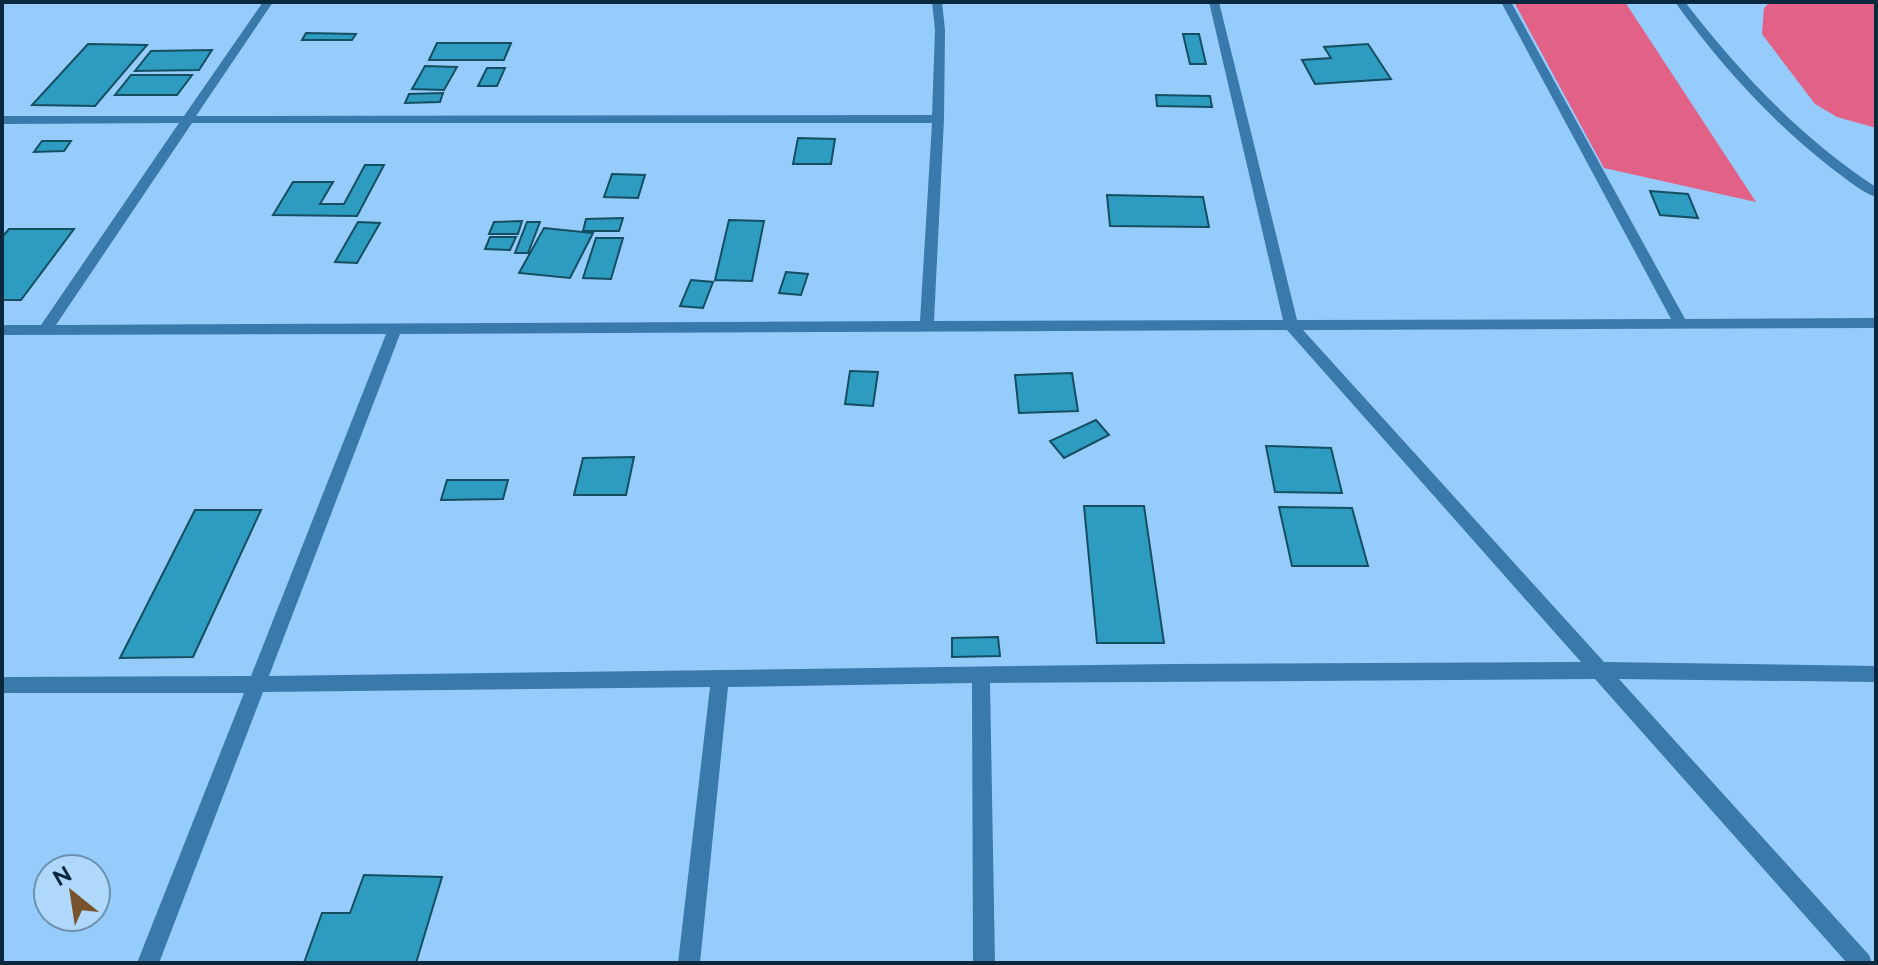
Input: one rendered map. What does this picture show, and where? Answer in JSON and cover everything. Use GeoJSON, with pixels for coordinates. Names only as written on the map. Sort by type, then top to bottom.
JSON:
{"type":"FeatureCollection","features":[{"type":"Feature","properties":{"kind":"street"},"geometry":{"type":"LineString","coordinates":[[45,330],[268,2]]}},
{"type":"Feature","properties":{"kind":"street"},"geometry":{"type":"LineString","coordinates":[[927,328],[938,119],[940,30],[937,2]]}},
{"type":"Feature","properties":{"kind":"street"},"geometry":{"type":"LineString","coordinates":[[1214,2],[1292,327],[1861,963]]}},
{"type":"Feature","properties":{"kind":"street"},"geometry":{"type":"LineString","coordinates":[[1506,2],[1681,324]]}},
{"type":"Feature","properties":{"kind":"street"},"geometry":{"type":"LineString","coordinates":[[1680,2],[1711,45],[1813,146],[1876,193]]}},
{"type":"Feature","properties":{"kind":"street"},"geometry":{"type":"LineString","coordinates":[[2,120],[938,119]]}},
{"type":"Feature","properties":{"kind":"street"},"geometry":{"type":"LineString","coordinates":[[2,330],[1876,323]]}},
{"type":"Feature","properties":{"kind":"street"},"geometry":{"type":"LineString","coordinates":[[148,963],[395,329]]}},
{"type":"Feature","properties":{"kind":"street"},"geometry":{"type":"LineString","coordinates":[[2,685],[258,685],[1597,668],[1876,674]]}},
{"type":"Feature","properties":{"kind":"street"},"geometry":{"type":"LineString","coordinates":[[981,675],[984,963]]}},
{"type":"Feature","properties":{"kind":"street"},"geometry":{"type":"LineString","coordinates":[[689,963],[720,679]]}},
{"type":"Feature","properties":{"kind":"shaded area"},"geometry":{"type":"Polygon","coordinates":[[[1514,2],[1625,2],[1756,202],[1604,168],[1514,2]]]}},
{"type":"Feature","properties":{"kind":"shaded area"},"geometry":{"type":"Polygon","coordinates":[[[1770,2],[1872,2],[1876,5],[1876,128],[1837,117],[1815,104],[1762,34],[1764,8],[1770,2]]]}},
{"type":"Feature","properties":{"kind":"building"},"geometry":{"type":"Polygon","coordinates":[[[306,33],[356,34],[352,40],[302,40],[306,33]]]}},
{"type":"Feature","properties":{"kind":"building"},"geometry":{"type":"Polygon","coordinates":[[[1183,34],[1199,34],[1206,64],[1190,64],[1183,34]]]}},
{"type":"Feature","properties":{"kind":"building"},"geometry":{"type":"Polygon","coordinates":[[[437,43],[511,43],[504,60],[429,60],[437,43]]]}},
{"type":"Feature","properties":{"kind":"building"},"geometry":{"type":"Polygon","coordinates":[[[88,44],[147,45],[95,106],[32,105],[88,44]]]}},
{"type":"Feature","properties":{"kind":"building"},"geometry":{"type":"Polygon","coordinates":[[[1368,44],[1391,79],[1315,84],[1302,60],[1331,58],[1324,47],[1368,44]]]}},
{"type":"Feature","properties":{"kind":"building"},"geometry":{"type":"Polygon","coordinates":[[[212,50],[199,70],[135,71],[151,51],[212,50]]]}},
{"type":"Feature","properties":{"kind":"building"},"geometry":{"type":"Polygon","coordinates":[[[425,66],[457,67],[444,90],[412,89],[425,66]]]}},
{"type":"Feature","properties":{"kind":"building"},"geometry":{"type":"Polygon","coordinates":[[[487,68],[505,68],[497,86],[478,86],[487,68]]]}},
{"type":"Feature","properties":{"kind":"building"},"geometry":{"type":"Polygon","coordinates":[[[131,75],[192,75],[177,95],[115,95],[131,75]]]}},
{"type":"Feature","properties":{"kind":"building"},"geometry":{"type":"Polygon","coordinates":[[[443,93],[440,102],[405,103],[409,94],[443,93]]]}},
{"type":"Feature","properties":{"kind":"building"},"geometry":{"type":"Polygon","coordinates":[[[1156,95],[1210,96],[1212,107],[1157,106],[1156,95]]]}},
{"type":"Feature","properties":{"kind":"building"},"geometry":{"type":"Polygon","coordinates":[[[798,138],[835,139],[831,164],[793,164],[798,138]]]}},
{"type":"Feature","properties":{"kind":"building"},"geometry":{"type":"Polygon","coordinates":[[[42,141],[71,141],[64,151],[34,152],[42,141]]]}},
{"type":"Feature","properties":{"kind":"building"},"geometry":{"type":"Polygon","coordinates":[[[365,165],[384,165],[357,216],[273,215],[293,182],[333,182],[320,204],[344,204],[365,165]]]}},
{"type":"Feature","properties":{"kind":"building"},"geometry":{"type":"Polygon","coordinates":[[[612,174],[645,175],[638,198],[604,197],[612,174]]]}},
{"type":"Feature","properties":{"kind":"building"},"geometry":{"type":"Polygon","coordinates":[[[1650,191],[1688,194],[1698,218],[1660,215],[1650,191]]]}},
{"type":"Feature","properties":{"kind":"building"},"geometry":{"type":"Polygon","coordinates":[[[1107,195],[1203,197],[1209,227],[1110,226],[1107,195]]]}},
{"type":"Feature","properties":{"kind":"building"},"geometry":{"type":"Polygon","coordinates":[[[623,218],[619,231],[583,231],[586,219],[623,218]]]}},
{"type":"Feature","properties":{"kind":"building"},"geometry":{"type":"Polygon","coordinates":[[[729,220],[764,221],[752,281],[715,280],[729,220]]]}},
{"type":"Feature","properties":{"kind":"building"},"geometry":{"type":"Polygon","coordinates":[[[522,221],[518,234],[489,234],[494,222],[522,221]]]}},
{"type":"Feature","properties":{"kind":"building"},"geometry":{"type":"Polygon","coordinates":[[[358,222],[380,223],[357,263],[335,262],[358,222]]]}},
{"type":"Feature","properties":{"kind":"building"},"geometry":{"type":"Polygon","coordinates":[[[527,222],[540,222],[528,253],[515,253],[527,222]]]}},
{"type":"Feature","properties":{"kind":"building"},"geometry":{"type":"Polygon","coordinates":[[[544,228],[593,233],[570,278],[519,273],[544,228]]]}},
{"type":"Feature","properties":{"kind":"building"},"geometry":{"type":"Polygon","coordinates":[[[9,229],[74,229],[21,300],[2,300],[2,237],[9,229]]]}},
{"type":"Feature","properties":{"kind":"building"},"geometry":{"type":"Polygon","coordinates":[[[490,237],[516,237],[510,250],[485,249],[490,237]]]}},
{"type":"Feature","properties":{"kind":"building"},"geometry":{"type":"Polygon","coordinates":[[[596,238],[623,238],[611,279],[583,278],[596,238]]]}},
{"type":"Feature","properties":{"kind":"building"},"geometry":{"type":"Polygon","coordinates":[[[786,272],[808,274],[801,295],[779,293],[786,272]]]}},
{"type":"Feature","properties":{"kind":"building"},"geometry":{"type":"Polygon","coordinates":[[[691,280],[713,282],[703,308],[680,306],[691,280]]]}},
{"type":"Feature","properties":{"kind":"building"},"geometry":{"type":"Polygon","coordinates":[[[850,371],[878,372],[873,406],[845,404],[850,371]]]}},
{"type":"Feature","properties":{"kind":"building"},"geometry":{"type":"Polygon","coordinates":[[[1072,373],[1078,411],[1019,413],[1015,375],[1072,373]]]}},
{"type":"Feature","properties":{"kind":"building"},"geometry":{"type":"Polygon","coordinates":[[[1096,420],[1109,435],[1064,458],[1050,441],[1096,420]]]}},
{"type":"Feature","properties":{"kind":"building"},"geometry":{"type":"Polygon","coordinates":[[[1266,446],[1331,448],[1342,493],[1275,492],[1266,446]]]}},
{"type":"Feature","properties":{"kind":"building"},"geometry":{"type":"Polygon","coordinates":[[[634,457],[626,495],[574,495],[583,458],[634,457]]]}},
{"type":"Feature","properties":{"kind":"building"},"geometry":{"type":"Polygon","coordinates":[[[447,480],[508,480],[503,499],[441,500],[447,480]]]}},
{"type":"Feature","properties":{"kind":"building"},"geometry":{"type":"Polygon","coordinates":[[[1084,506],[1144,506],[1164,643],[1097,643],[1084,506]]]}},
{"type":"Feature","properties":{"kind":"building"},"geometry":{"type":"Polygon","coordinates":[[[1279,507],[1352,508],[1368,566],[1292,566],[1279,507]]]}},
{"type":"Feature","properties":{"kind":"building"},"geometry":{"type":"Polygon","coordinates":[[[195,510],[261,510],[193,657],[120,658],[195,510]]]}},
{"type":"Feature","properties":{"kind":"building"},"geometry":{"type":"Polygon","coordinates":[[[998,637],[1000,656],[952,657],[952,638],[998,637]]]}},
{"type":"Feature","properties":{"kind":"building"},"geometry":{"type":"Polygon","coordinates":[[[364,875],[442,877],[416,963],[304,963],[322,913],[350,913],[364,875]]]}}]}
